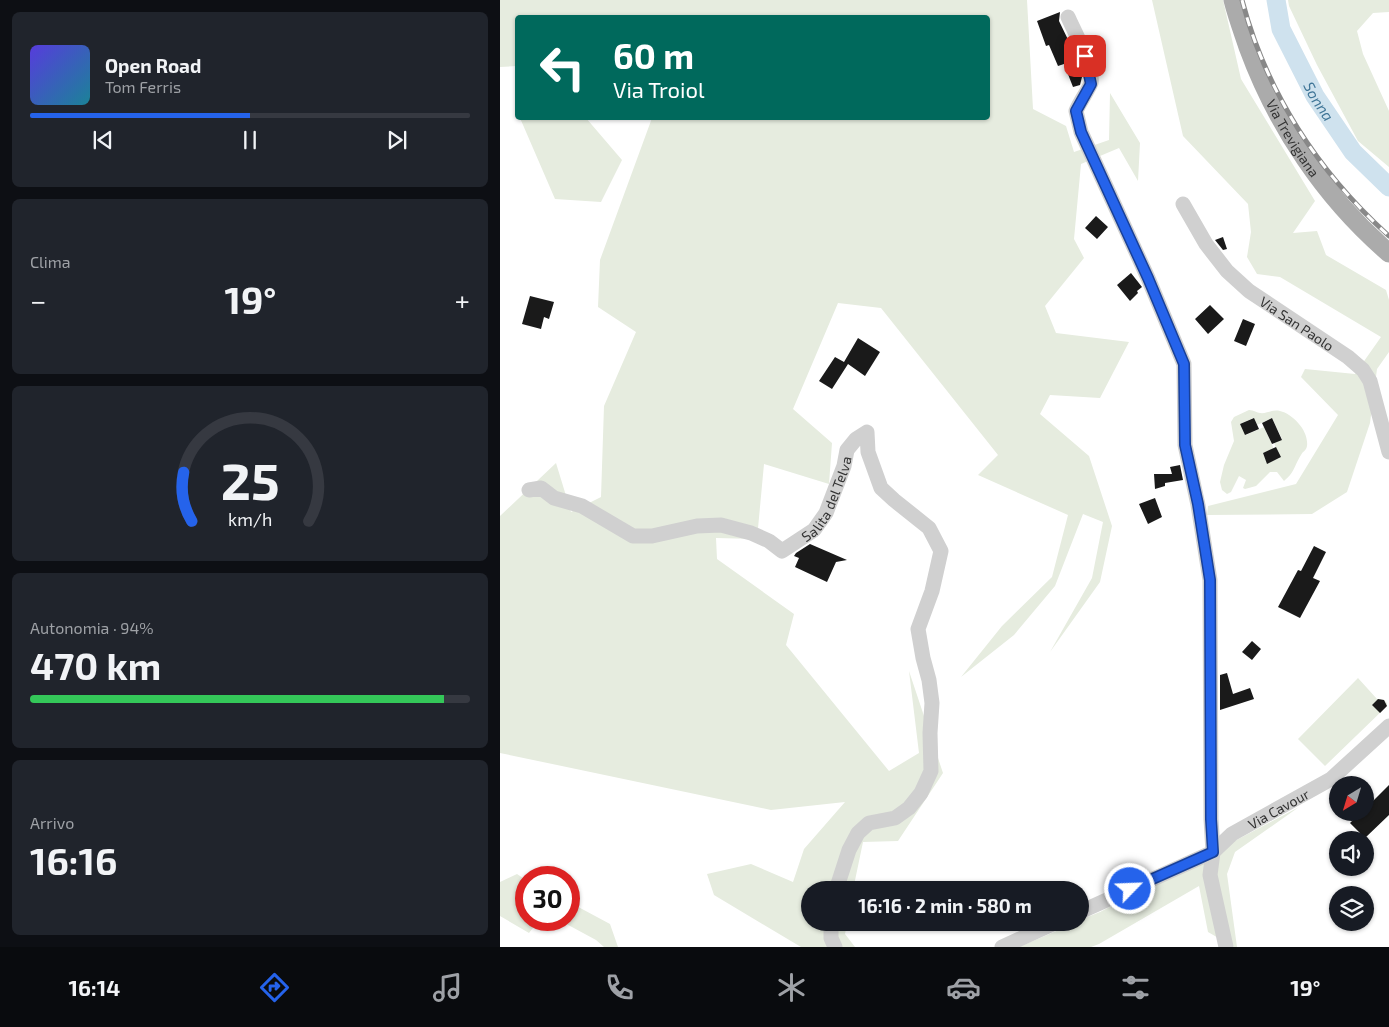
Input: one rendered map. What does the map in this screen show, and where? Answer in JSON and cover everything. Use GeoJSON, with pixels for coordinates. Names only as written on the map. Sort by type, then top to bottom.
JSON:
{"type":"FeatureCollection","features":[{"type":"Feature","properties":{"kind":"main road","name":"Via Trevigiana"},"geometry":{"type":"LineString","coordinates":[[1233,0],[1258,73],[1288,132],[1343,209],[1389,254]]}},
{"type":"Feature","properties":{"kind":"street"},"geometry":{"type":"LineString","coordinates":[[1068,17],[1087,60],[1091,84],[1076,111],[1081,132],[1160,305],[1184,364],[1185,445],[1198,504],[1210,580],[1211,819],[1213,852],[1210,875],[1226,947]]}},
{"type":"Feature","properties":{"kind":"street","name":"Via San Paolo"},"geometry":{"type":"LineString","coordinates":[[1183,204],[1206,244],[1227,271],[1249,291],[1348,357],[1362,370],[1370,381],[1389,452]]}},
{"type":"Feature","properties":{"kind":"street","name":"Salita del Telva"},"geometry":{"type":"LineString","coordinates":[[529,490],[541,488],[554,498],[582,506],[633,536],[652,536],[697,526],[721,525],[751,533],[768,541],[782,551],[814,530],[826,513],[844,466],[847,450],[867,432],[868,452],[881,488],[929,528],[941,551],[932,591],[918,629],[932,703],[930,732],[931,771],[921,793],[909,808],[895,818],[869,823],[858,833],[849,850],[839,881]]}},
{"type":"Feature","properties":{"kind":"street","name":"Via Cavour"},"geometry":{"type":"LineString","coordinates":[[1213,852],[1232,834],[1331,779],[1389,726]]}},
{"type":"Feature","properties":{"kind":"street"},"geometry":{"type":"LineString","coordinates":[[1089,908],[1213,852]]}},
{"type":"Feature","properties":{"kind":"street"},"geometry":{"type":"LineString","coordinates":[[831,931],[831,938],[835,947]]}},
{"type":"Feature","properties":{"kind":"street"},"geometry":{"type":"LineString","coordinates":[[1002,947],[1037,931]]}},
{"type":"Feature","properties":{"kind":"shaded area"},"geometry":{"type":"Polygon","coordinates":[[[500,0],[1027,0],[1033,109],[1066,126],[1074,152],[1109,140],[1110,93],[1140,143],[1138,181],[1119,148],[1081,164],[1074,239],[1084,258],[1045,306],[1056,333],[1129,342],[1100,398],[1050,395],[1040,414],[1089,456],[1112,526],[1100,582],[1050,652],[1092,578],[1103,522],[1083,514],[1055,586],[1014,635],[961,677],[1002,626],[1052,577],[1068,515],[978,475],[998,455],[881,308],[838,303],[793,409],[832,443],[829,484],[764,464],[757,539],[716,538],[717,559],[794,614],[786,645],[889,771],[919,753],[909,671],[943,773],[898,841],[863,842],[855,881],[801,881],[801,931],[846,931],[845,934],[855,947],[801,947],[714,895],[707,874],[751,864],[793,882],[804,849],[845,802],[771,810],[500,753],[500,516],[556,463],[571,512],[601,497],[604,406],[636,332],[598,307],[600,260],[651,120],[990,120],[990,15],[515,15],[515,66],[500,67],[500,0]]]}},
{"type":"Feature","properties":{"kind":"shaded area"},"geometry":{"type":"Polygon","coordinates":[[[1152,0],[1223,0],[1241,79],[1315,201],[1293,233],[1317,231],[1326,255],[1386,290],[1389,300],[1389,352],[1377,369],[1370,423],[1347,492],[1312,514],[1207,515],[1208,506],[1296,484],[1338,415],[1301,377],[1305,369],[1355,374],[1381,337],[1280,277],[1257,274],[1247,257],[1251,232],[1248,204],[1183,136],[1152,0]]]}},
{"type":"Feature","properties":{"kind":"shaded area"},"geometry":{"type":"Polygon","coordinates":[[[1288,0],[1389,0],[1389,12],[1373,13],[1357,31],[1363,54],[1389,111],[1389,167],[1358,141],[1317,65],[1289,6],[1288,0]]]}},
{"type":"Feature","properties":{"kind":"shaded area"},"geometry":{"type":"Polygon","coordinates":[[[521,120],[588,120],[622,160],[601,202],[555,199],[521,120]]]}},
{"type":"Feature","properties":{"kind":"shaded area"},"geometry":{"type":"Polygon","coordinates":[[[1252,410],[1259,413],[1277,411],[1295,419],[1303,429],[1307,446],[1288,478],[1284,481],[1277,472],[1270,472],[1256,486],[1245,489],[1243,488],[1246,480],[1239,476],[1231,492],[1227,494],[1222,490],[1220,482],[1224,465],[1234,441],[1231,422],[1234,417],[1252,410]],[[1253,418],[1240,424],[1246,435],[1264,427],[1274,449],[1263,453],[1267,463],[1280,458],[1274,443],[1282,439],[1272,418],[1257,425],[1253,418]]]}},
{"type":"Feature","properties":{"kind":"shaded area"},"geometry":{"type":"Polygon","coordinates":[[[1358,678],[1377,699],[1384,700],[1387,706],[1325,766],[1298,739],[1358,678]]]}},
{"type":"Feature","properties":{"kind":"shaded area"},"geometry":{"type":"Polygon","coordinates":[[[1299,807],[1235,852],[1227,874],[1237,947],[1208,932],[1199,886],[1091,947],[1019,947],[1056,931],[1089,931],[1089,916],[1299,807]]]}},
{"type":"Feature","properties":{"kind":"shaded area"},"geometry":{"type":"Polygon","coordinates":[[[515,875],[515,925],[500,916],[500,882],[515,875]]]}},
{"type":"Feature","properties":{"kind":"shaded area"},"geometry":{"type":"Polygon","coordinates":[[[580,908],[610,924],[618,947],[604,947],[596,940],[579,931],[580,908]]]}},
{"type":"Feature","properties":{"kind":"building"},"geometry":{"type":"Polygon","coordinates":[[[1060,12],[1059,21],[1075,54],[1082,77],[1080,85],[1073,87],[1064,64],[1058,66],[1049,45],[1046,46],[1037,21],[1060,12]]]}},
{"type":"Feature","properties":{"kind":"building"},"geometry":{"type":"Polygon","coordinates":[[[1096,216],[1108,227],[1097,239],[1085,228],[1096,216]]]}},
{"type":"Feature","properties":{"kind":"building"},"geometry":{"type":"Polygon","coordinates":[[[1223,237],[1227,249],[1223,250],[1215,240],[1223,237]]]}},
{"type":"Feature","properties":{"kind":"building"},"geometry":{"type":"Polygon","coordinates":[[[1131,273],[1142,287],[1130,301],[1117,285],[1131,273]]]}},
{"type":"Feature","properties":{"kind":"building"},"geometry":{"type":"Polygon","coordinates":[[[530,296],[554,302],[549,319],[544,317],[541,329],[522,324],[530,296]]]}},
{"type":"Feature","properties":{"kind":"building"},"geometry":{"type":"Polygon","coordinates":[[[1210,305],[1224,319],[1208,334],[1195,319],[1210,305]]]}},
{"type":"Feature","properties":{"kind":"building"},"geometry":{"type":"Polygon","coordinates":[[[1243,319],[1255,324],[1246,346],[1234,341],[1243,319]]]}},
{"type":"Feature","properties":{"kind":"building"},"geometry":{"type":"Polygon","coordinates":[[[858,338],[880,352],[865,376],[848,364],[832,389],[819,381],[835,357],[844,362],[858,338]]]}},
{"type":"Feature","properties":{"kind":"building"},"geometry":{"type":"Polygon","coordinates":[[[1254,418],[1259,429],[1245,435],[1240,424],[1254,418]]]}},
{"type":"Feature","properties":{"kind":"building"},"geometry":{"type":"Polygon","coordinates":[[[1272,418],[1282,440],[1272,444],[1262,423],[1272,418]]]}},
{"type":"Feature","properties":{"kind":"building"},"geometry":{"type":"Polygon","coordinates":[[[1276,447],[1281,457],[1267,464],[1263,453],[1276,447]]]}},
{"type":"Feature","properties":{"kind":"building"},"geometry":{"type":"Polygon","coordinates":[[[1180,465],[1183,480],[1165,483],[1165,486],[1155,489],[1154,474],[1172,474],[1170,467],[1180,465]]]}},
{"type":"Feature","properties":{"kind":"building"},"geometry":{"type":"Polygon","coordinates":[[[1155,498],[1162,517],[1148,524],[1139,504],[1155,498]]]}},
{"type":"Feature","properties":{"kind":"building"},"geometry":{"type":"Polygon","coordinates":[[[810,544],[847,560],[836,562],[827,582],[795,567],[799,558],[794,556],[810,544]]]}},
{"type":"Feature","properties":{"kind":"building"},"geometry":{"type":"Polygon","coordinates":[[[1314,546],[1326,552],[1313,578],[1320,581],[1300,618],[1278,607],[1298,570],[1301,571],[1314,546]]]}},
{"type":"Feature","properties":{"kind":"building"},"geometry":{"type":"Polygon","coordinates":[[[1252,641],[1261,649],[1252,660],[1242,652],[1252,641]]]}},
{"type":"Feature","properties":{"kind":"building"},"geometry":{"type":"Polygon","coordinates":[[[1227,673],[1233,694],[1250,688],[1254,699],[1220,710],[1220,675],[1227,673]]]}},
{"type":"Feature","properties":{"kind":"building"},"geometry":{"type":"Polygon","coordinates":[[[1378,699],[1384,700],[1387,706],[1380,713],[1372,705],[1378,699]]]}},
{"type":"Feature","properties":{"kind":"building"},"geometry":{"type":"Polygon","coordinates":[[[1389,785],[1389,815],[1372,831],[1358,831],[1350,823],[1352,821],[1374,821],[1374,800],[1389,785]]]}},
{"type":"Feature","properties":{"kind":"waterway","name":"Sonna"},"geometry":{"type":"LineString","coordinates":[[1276,0],[1281,29],[1315,96],[1353,152],[1389,187]]}},
{"type":"Feature","properties":{"kind":"railway"},"geometry":{"type":"LineString","coordinates":[[1242,0],[1252,34],[1265,67],[1280,98],[1298,128],[1339,185],[1389,236]]}},
{"type":"Feature","properties":{"kind":"route"},"geometry":{"type":"LineString","coordinates":[[1085,56],[1091,84],[1079,102],[1076,111],[1081,132],[1168,323],[1184,364],[1185,445],[1198,504],[1210,580],[1211,819],[1213,852],[1130,889]]}}]}
